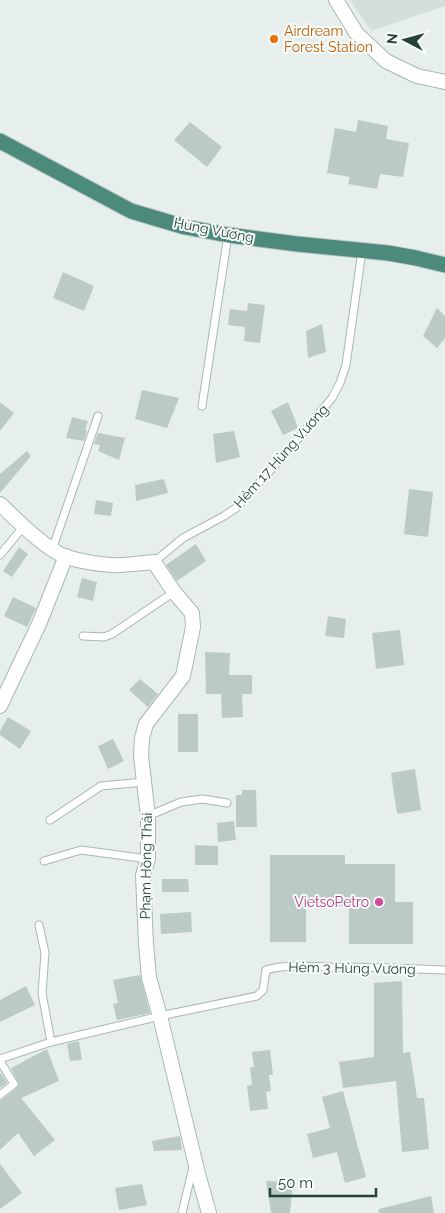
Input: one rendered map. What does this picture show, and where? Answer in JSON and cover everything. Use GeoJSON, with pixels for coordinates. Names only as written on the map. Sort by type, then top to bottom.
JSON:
{"type":"FeatureCollection","features":[{"type":"Feature","properties":{"kind":"highway","name":"Hùng Vương"},"geometry":{"type":"LineString","coordinates":[[0,141],[131,211],[185,227],[297,244],[388,253],[445,264]]}},
{"type":"Feature","properties":{"kind":"street"},"geometry":{"type":"LineString","coordinates":[[336,0],[357,34],[386,61],[417,76],[445,82]]}},
{"type":"Feature","properties":{"kind":"street"},"geometry":{"type":"LineString","coordinates":[[0,504],[52,550],[66,556],[112,565],[154,562]]}},
{"type":"Feature","properties":{"kind":"street"},"geometry":{"type":"LineString","coordinates":[[0,706],[39,624],[66,556]]}},
{"type":"Feature","properties":{"kind":"street","name":"Phạm Hồng Thái"},"geometry":{"type":"LineString","coordinates":[[154,562],[174,592],[192,613],[193,627],[183,676],[146,724],[142,738],[141,756],[148,816],[148,860],[143,876],[146,944],[150,978],[209,1213]]}},
{"type":"Feature","properties":{"kind":"lane"},"geometry":{"type":"LineString","coordinates":[[202,406],[228,235]]}},
{"type":"Feature","properties":{"kind":"lane","name":"Hẻm 17 Hùng Vương"},"geometry":{"type":"LineString","coordinates":[[154,562],[183,538],[236,508],[302,435],[332,398],[340,383],[346,365],[362,251]]}},
{"type":"Feature","properties":{"kind":"lane"},"geometry":{"type":"LineString","coordinates":[[52,550],[98,416]]}},
{"type":"Feature","properties":{"kind":"lane"},"geometry":{"type":"LineString","coordinates":[[0,555],[24,526]]}},
{"type":"Feature","properties":{"kind":"lane"},"geometry":{"type":"LineString","coordinates":[[83,636],[104,637],[112,634],[174,592]]}},
{"type":"Feature","properties":{"kind":"lane"},"geometry":{"type":"LineString","coordinates":[[50,820],[101,786],[144,782]]}},
{"type":"Feature","properties":{"kind":"lane"},"geometry":{"type":"LineString","coordinates":[[148,816],[181,802],[203,799],[227,803]]}},
{"type":"Feature","properties":{"kind":"lane"},"geometry":{"type":"LineString","coordinates":[[44,861],[81,850],[148,860]]}},
{"type":"Feature","properties":{"kind":"lane"},"geometry":{"type":"LineString","coordinates":[[40,925],[45,953],[42,993],[51,1042]]}},
{"type":"Feature","properties":{"kind":"lane","name":"Hẻm 3 Hùng Vương"},"geometry":{"type":"LineString","coordinates":[[160,1016],[257,996],[263,990],[266,970],[272,968],[292,966],[445,970]]}},
{"type":"Feature","properties":{"kind":"lane"},"geometry":{"type":"LineString","coordinates":[[0,1095],[14,1084],[0,1060],[51,1042],[160,1016]]}},
{"type":"Feature","properties":{"kind":"lane"},"geometry":{"type":"LineString","coordinates":[[182,1213],[195,1161]]}},
{"type":"Feature","properties":{"kind":"shaded area"},"geometry":{"type":"Polygon","coordinates":[[[350,0],[445,0],[445,6],[371,31],[350,0]]]}},
{"type":"Feature","properties":{"kind":"building"},"geometry":{"type":"Polygon","coordinates":[[[358,120],[388,126],[386,139],[409,143],[403,177],[380,174],[377,189],[348,184],[350,177],[327,173],[335,128],[356,132],[358,120]]]}},
{"type":"Feature","properties":{"kind":"building"},"geometry":{"type":"Polygon","coordinates":[[[190,122],[222,147],[207,167],[174,140],[190,122]]]}},
{"type":"Feature","properties":{"kind":"building"},"geometry":{"type":"Polygon","coordinates":[[[63,272],[94,286],[84,311],[53,298],[63,272]]]}},
{"type":"Feature","properties":{"kind":"building"},"geometry":{"type":"Polygon","coordinates":[[[248,303],[265,305],[260,343],[244,341],[245,327],[228,325],[230,309],[247,311],[248,303]]]}},
{"type":"Feature","properties":{"kind":"building"},"geometry":{"type":"Polygon","coordinates":[[[437,308],[445,316],[445,338],[437,348],[423,336],[437,308]]]}},
{"type":"Feature","properties":{"kind":"building"},"geometry":{"type":"Polygon","coordinates":[[[322,324],[326,352],[308,358],[306,331],[322,324]]]}},
{"type":"Feature","properties":{"kind":"building"},"geometry":{"type":"Polygon","coordinates":[[[142,390],[179,398],[167,428],[135,419],[142,390]]]}},
{"type":"Feature","properties":{"kind":"building"},"geometry":{"type":"Polygon","coordinates":[[[0,402],[14,413],[0,431],[0,402]]]}},
{"type":"Feature","properties":{"kind":"building"},"geometry":{"type":"Polygon","coordinates":[[[288,402],[298,428],[283,435],[271,411],[288,402]]]}},
{"type":"Feature","properties":{"kind":"building"},"geometry":{"type":"Polygon","coordinates":[[[72,417],[88,421],[84,441],[66,438],[72,417]]]}},
{"type":"Feature","properties":{"kind":"building"},"geometry":{"type":"Polygon","coordinates":[[[234,431],[240,457],[216,463],[213,434],[234,431]]]}},
{"type":"Feature","properties":{"kind":"building"},"geometry":{"type":"Polygon","coordinates":[[[98,433],[125,438],[119,460],[98,451],[100,445],[94,444],[98,433]]]}},
{"type":"Feature","properties":{"kind":"building"},"geometry":{"type":"Polygon","coordinates":[[[27,451],[31,456],[0,493],[0,474],[27,451]]]}},
{"type":"Feature","properties":{"kind":"building"},"geometry":{"type":"Polygon","coordinates":[[[164,479],[168,493],[136,501],[135,485],[164,479]]]}},
{"type":"Feature","properties":{"kind":"building"},"geometry":{"type":"Polygon","coordinates":[[[409,489],[433,492],[428,537],[404,534],[409,489]]]}},
{"type":"Feature","properties":{"kind":"building"},"geometry":{"type":"Polygon","coordinates":[[[96,500],[113,503],[111,516],[94,514],[96,500]]]}},
{"type":"Feature","properties":{"kind":"building"},"geometry":{"type":"Polygon","coordinates":[[[196,544],[206,561],[177,581],[166,565],[196,544]]]}},
{"type":"Feature","properties":{"kind":"building"},"geometry":{"type":"Polygon","coordinates":[[[19,547],[28,554],[12,577],[3,571],[19,547]]]}},
{"type":"Feature","properties":{"kind":"building"},"geometry":{"type":"Polygon","coordinates":[[[82,578],[97,582],[93,601],[77,597],[82,578]]]}},
{"type":"Feature","properties":{"kind":"building"},"geometry":{"type":"Polygon","coordinates":[[[13,597],[36,608],[27,627],[4,616],[13,597]]]}},
{"type":"Feature","properties":{"kind":"building"},"geometry":{"type":"Polygon","coordinates":[[[328,616],[346,619],[344,638],[325,636],[328,616]]]}},
{"type":"Feature","properties":{"kind":"building"},"geometry":{"type":"Polygon","coordinates":[[[400,630],[404,665],[376,669],[372,633],[400,630]]]}},
{"type":"Feature","properties":{"kind":"building"},"geometry":{"type":"Polygon","coordinates":[[[205,652],[230,653],[229,675],[252,675],[252,694],[242,694],[243,717],[222,718],[221,694],[206,694],[205,652]]]}},
{"type":"Feature","properties":{"kind":"building"},"geometry":{"type":"Polygon","coordinates":[[[140,679],[158,694],[148,707],[129,690],[140,679]]]}},
{"type":"Feature","properties":{"kind":"building"},"geometry":{"type":"Polygon","coordinates":[[[178,714],[198,714],[198,752],[178,752],[178,714]]]}},
{"type":"Feature","properties":{"kind":"building"},"geometry":{"type":"Polygon","coordinates":[[[8,717],[31,731],[20,749],[0,735],[0,731],[8,717]]]}},
{"type":"Feature","properties":{"kind":"building"},"geometry":{"type":"Polygon","coordinates":[[[113,739],[124,761],[108,769],[98,746],[113,739]]]}},
{"type":"Feature","properties":{"kind":"building"},"geometry":{"type":"Polygon","coordinates":[[[415,769],[421,810],[397,814],[391,773],[415,769]]]}},
{"type":"Feature","properties":{"kind":"building"},"geometry":{"type":"Polygon","coordinates":[[[242,790],[256,790],[257,827],[236,827],[236,795],[242,795],[242,790]]]}},
{"type":"Feature","properties":{"kind":"building"},"geometry":{"type":"Polygon","coordinates":[[[234,821],[236,840],[218,842],[217,823],[234,821]]]}},
{"type":"Feature","properties":{"kind":"building"},"geometry":{"type":"Polygon","coordinates":[[[195,845],[218,846],[218,865],[195,865],[195,845]]]}},
{"type":"Feature","properties":{"kind":"building"},"geometry":{"type":"Polygon","coordinates":[[[270,855],[345,855],[345,864],[395,864],[395,902],[413,902],[413,944],[349,944],[349,906],[306,906],[306,942],[270,942],[270,855]]]}},
{"type":"Feature","properties":{"kind":"building"},"geometry":{"type":"Polygon","coordinates":[[[162,879],[188,879],[189,892],[162,892],[162,879]]]}},
{"type":"Feature","properties":{"kind":"building"},"geometry":{"type":"Polygon","coordinates":[[[191,912],[192,932],[161,934],[160,914],[191,912]]]}},
{"type":"Feature","properties":{"kind":"building"},"geometry":{"type":"Polygon","coordinates":[[[140,975],[150,1013],[117,1020],[113,1004],[118,1003],[113,980],[140,975]]]}},
{"type":"Feature","properties":{"kind":"building"},"geometry":{"type":"Polygon","coordinates":[[[402,981],[403,1053],[410,1052],[417,1098],[424,1098],[429,1149],[402,1152],[396,1081],[343,1088],[339,1062],[374,1057],[374,983],[402,981]]]}},
{"type":"Feature","properties":{"kind":"building"},"geometry":{"type":"Polygon","coordinates":[[[26,986],[35,1005],[0,1022],[0,1000],[26,986]]]}},
{"type":"Feature","properties":{"kind":"building"},"geometry":{"type":"Polygon","coordinates":[[[79,1041],[82,1060],[70,1061],[67,1044],[79,1041]]]}},
{"type":"Feature","properties":{"kind":"building"},"geometry":{"type":"Polygon","coordinates":[[[47,1049],[59,1081],[21,1098],[55,1140],[34,1156],[18,1133],[0,1150],[0,1100],[17,1088],[19,1084],[11,1068],[47,1049]]]}},
{"type":"Feature","properties":{"kind":"building"},"geometry":{"type":"Polygon","coordinates":[[[270,1050],[273,1075],[269,1075],[271,1091],[266,1092],[268,1109],[250,1111],[247,1086],[252,1085],[250,1067],[254,1067],[252,1052],[270,1050]]]}},
{"type":"Feature","properties":{"kind":"building"},"geometry":{"type":"Polygon","coordinates":[[[0,1074],[7,1083],[0,1088],[0,1074]]]}},
{"type":"Feature","properties":{"kind":"building"},"geometry":{"type":"Polygon","coordinates":[[[343,1091],[366,1177],[345,1183],[337,1152],[313,1158],[307,1134],[330,1128],[322,1097],[343,1091]]]}},
{"type":"Feature","properties":{"kind":"building"},"geometry":{"type":"Polygon","coordinates":[[[180,1136],[182,1150],[154,1151],[152,1141],[180,1136]]]}},
{"type":"Feature","properties":{"kind":"building"},"geometry":{"type":"Polygon","coordinates":[[[0,1164],[22,1193],[0,1209],[0,1164]]]}},
{"type":"Feature","properties":{"kind":"building"},"geometry":{"type":"Polygon","coordinates":[[[266,1181],[293,1182],[290,1213],[271,1213],[266,1181]]]}},
{"type":"Feature","properties":{"kind":"building"},"geometry":{"type":"Polygon","coordinates":[[[142,1184],[147,1205],[119,1210],[115,1188],[142,1184]]]}},
{"type":"Feature","properties":{"kind":"building"},"geometry":{"type":"Polygon","coordinates":[[[431,1196],[434,1213],[379,1213],[379,1209],[431,1196]]]}},
{"type":"Feature","properties":{"kind":"place","name":"Airdream Forest Station"},"geometry":{"type":"Point","coordinates":[274,39]}},
{"type":"Feature","properties":{"kind":"place","name":"VietsoPetro"},"geometry":{"type":"Point","coordinates":[379,902]}}]}
